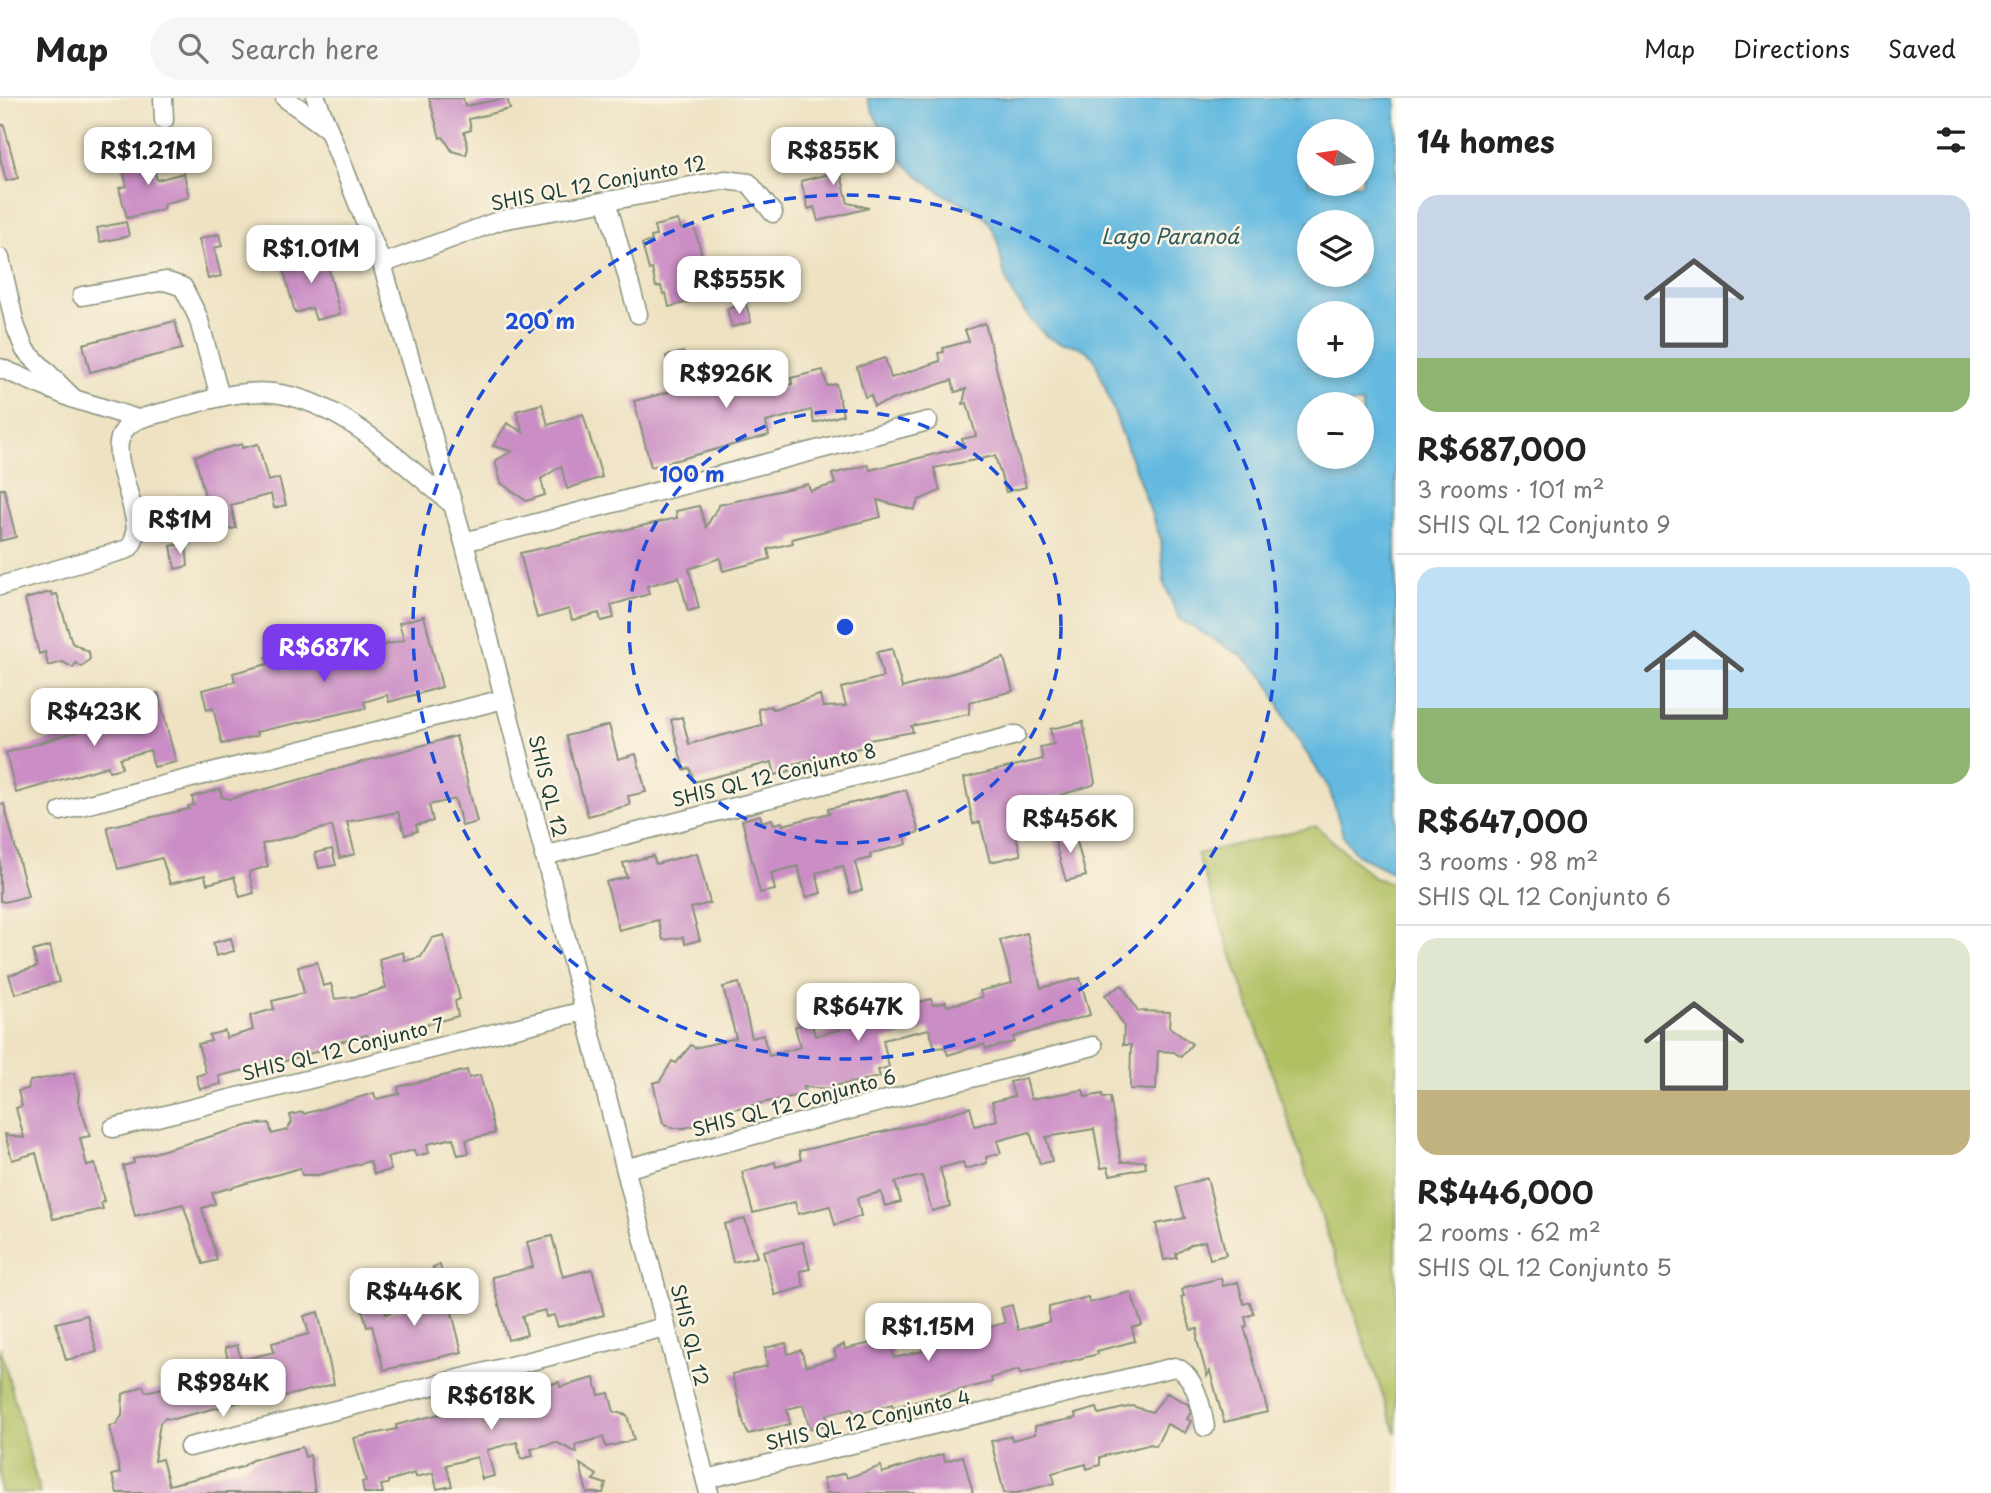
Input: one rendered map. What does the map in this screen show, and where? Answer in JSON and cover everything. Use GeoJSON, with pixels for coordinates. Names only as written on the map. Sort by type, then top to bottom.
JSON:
{"type":"FeatureCollection","features":[{"type":"Feature","properties":{"kind":"street"},"geometry":{"type":"LineString","coordinates":[[163,98],[164,120]]}},
{"type":"Feature","properties":{"kind":"street"},"geometry":{"type":"LineString","coordinates":[[285,98],[328,130]]}},
{"type":"Feature","properties":{"kind":"street","name":"SHIS QL 12"},"geometry":{"type":"LineString","coordinates":[[316,98],[382,264],[464,542],[584,1011],[628,1168],[665,1326],[708,1486]]}},
{"type":"Feature","properties":{"kind":"street","name":"SHIS QL 12 Conjunto 12"},"geometry":{"type":"LineString","coordinates":[[382,264],[501,220],[725,180],[748,183],[773,213]]}},
{"type":"Feature","properties":{"kind":"street"},"geometry":{"type":"LineString","coordinates":[[607,202],[638,314]]}},
{"type":"Feature","properties":{"kind":"street"},"geometry":{"type":"LineString","coordinates":[[0,258],[15,325],[25,350],[75,399]]}},
{"type":"Feature","properties":{"kind":"street"},"geometry":{"type":"LineString","coordinates":[[82,296],[165,281],[183,287],[198,317],[220,397]]}},
{"type":"Feature","properties":{"kind":"street"},"geometry":{"type":"LineString","coordinates":[[0,368],[75,399],[138,419]]}},
{"type":"Feature","properties":{"kind":"street"},"geometry":{"type":"LineString","coordinates":[[0,586],[128,548],[134,543],[137,530],[120,465],[118,444],[122,431],[138,419],[220,397],[273,393],[304,401],[347,420],[452,504]]}},
{"type":"Feature","properties":{"kind":"street"},"geometry":{"type":"LineString","coordinates":[[464,542],[928,421]]}},
{"type":"Feature","properties":{"kind":"street"},"geometry":{"type":"LineString","coordinates":[[61,811],[504,699]]}},
{"type":"Feature","properties":{"kind":"street","name":"SHIS QL 12 Conjunto 8"},"geometry":{"type":"LineString","coordinates":[[544,856],[1016,734]]}},
{"type":"Feature","properties":{"kind":"street","name":"SHIS QL 12 Conjunto 7"},"geometry":{"type":"LineString","coordinates":[[113,1128],[584,1011]]}},
{"type":"Feature","properties":{"kind":"street","name":"SHIS QL 12 Conjunto 6"},"geometry":{"type":"LineString","coordinates":[[628,1168],[1093,1046]]}},
{"type":"Feature","properties":{"kind":"street"},"geometry":{"type":"LineString","coordinates":[[189,1447],[665,1326]]}},
{"type":"Feature","properties":{"kind":"street","name":"SHIS QL 12 Conjunto 4"},"geometry":{"type":"LineString","coordinates":[[708,1486],[1175,1367],[1183,1370],[1192,1385],[1205,1427]]}},
{"type":"Feature","properties":{"kind":"green space"},"geometry":{"type":"Polygon","coordinates":[[[1316,826],[1374,878],[1396,884],[1396,1434],[1197,854],[1316,826]]]}},
{"type":"Feature","properties":{"kind":"green space"},"geometry":{"type":"Polygon","coordinates":[[[0,1347],[40,1493],[0,1493],[0,1347]]]}},
{"type":"Feature","properties":{"kind":"water","name":"Lago Paranoá"},"geometry":{"type":"Polygon","coordinates":[[[867,98],[1396,98],[1396,874],[1357,855],[1344,837],[1329,788],[1288,724],[1267,680],[1242,656],[1179,619],[1164,583],[1161,540],[1095,360],[1082,348],[1049,338],[1036,326],[1009,286],[997,240],[986,219],[973,208],[945,195],[916,174],[889,143],[867,98]]]}},
{"type":"Feature","properties":{"kind":"building"},"geometry":{"type":"Polygon","coordinates":[[[429,98],[463,98],[465,106],[507,98],[510,109],[469,119],[471,130],[464,132],[468,148],[466,155],[452,151],[443,137],[440,138],[429,98]]]}},
{"type":"Feature","properties":{"kind":"building"},"geometry":{"type":"Polygon","coordinates":[[[0,125],[4,125],[18,178],[6,181],[0,157],[0,125]]]}},
{"type":"Feature","properties":{"kind":"building"},"geometry":{"type":"Polygon","coordinates":[[[867,146],[871,159],[839,167],[848,203],[869,208],[818,221],[814,207],[808,209],[801,181],[829,174],[827,168],[833,166],[830,156],[867,146]]]}},
{"type":"Feature","properties":{"kind":"building"},"geometry":{"type":"Polygon","coordinates":[[[149,152],[157,180],[184,173],[189,197],[163,204],[164,209],[127,218],[119,188],[127,186],[120,159],[149,152]]]}},
{"type":"Feature","properties":{"kind":"building"},"geometry":{"type":"Polygon","coordinates":[[[678,220],[681,229],[694,226],[703,259],[694,261],[704,298],[669,307],[666,293],[663,294],[661,286],[656,287],[642,244],[652,241],[651,237],[656,236],[654,226],[678,220]]]}},
{"type":"Feature","properties":{"kind":"building"},"geometry":{"type":"Polygon","coordinates":[[[126,222],[129,236],[100,242],[97,228],[126,222]]]}},
{"type":"Feature","properties":{"kind":"building"},"geometry":{"type":"Polygon","coordinates":[[[219,234],[222,246],[214,248],[221,276],[208,279],[199,239],[219,234]]]}},
{"type":"Feature","properties":{"kind":"building"},"geometry":{"type":"Polygon","coordinates":[[[324,251],[340,314],[316,320],[312,308],[295,313],[281,260],[324,251]]]}},
{"type":"Feature","properties":{"kind":"building"},"geometry":{"type":"Polygon","coordinates":[[[746,304],[751,322],[732,327],[727,309],[746,304]]]}},
{"type":"Feature","properties":{"kind":"building"},"geometry":{"type":"Polygon","coordinates":[[[175,321],[182,349],[90,372],[83,344],[175,321]]]}},
{"type":"Feature","properties":{"kind":"building"},"geometry":{"type":"Polygon","coordinates":[[[985,323],[1026,487],[1006,492],[995,456],[934,468],[940,491],[919,500],[914,510],[877,500],[881,517],[792,539],[793,543],[768,549],[770,559],[723,571],[720,558],[689,569],[699,608],[688,611],[679,577],[647,586],[649,594],[611,605],[614,618],[601,621],[599,613],[572,620],[569,609],[537,618],[520,553],[677,518],[676,511],[699,506],[706,527],[719,505],[808,484],[810,491],[835,484],[832,474],[868,465],[870,470],[964,447],[962,439],[976,436],[967,403],[963,404],[966,389],[955,392],[952,380],[874,406],[871,395],[865,397],[857,367],[885,358],[891,378],[940,361],[938,353],[944,352],[943,348],[969,341],[965,330],[985,323]]]}},
{"type":"Feature","properties":{"kind":"building"},"geometry":{"type":"Polygon","coordinates":[[[683,352],[692,388],[696,387],[697,391],[720,386],[717,374],[758,364],[765,391],[792,384],[791,378],[823,370],[827,386],[836,384],[843,415],[814,423],[811,410],[766,422],[769,435],[651,467],[634,401],[676,390],[666,356],[683,352]]]}},
{"type":"Feature","properties":{"kind":"building"},"geometry":{"type":"Polygon","coordinates":[[[542,404],[548,425],[583,414],[602,477],[567,489],[561,466],[541,479],[545,495],[526,501],[501,483],[495,461],[512,451],[493,446],[507,423],[523,432],[516,411],[542,404]]]}},
{"type":"Feature","properties":{"kind":"building"},"geometry":{"type":"Polygon","coordinates":[[[242,444],[242,448],[258,444],[268,481],[279,478],[286,505],[274,508],[271,494],[231,505],[236,528],[214,533],[195,456],[242,444]]]}},
{"type":"Feature","properties":{"kind":"building"},"geometry":{"type":"Polygon","coordinates":[[[0,489],[4,489],[16,537],[0,541],[0,489]]]}},
{"type":"Feature","properties":{"kind":"building"},"geometry":{"type":"Polygon","coordinates":[[[186,543],[188,566],[175,569],[171,546],[186,543]]]}},
{"type":"Feature","properties":{"kind":"building"},"geometry":{"type":"Polygon","coordinates":[[[51,592],[52,595],[57,594],[72,643],[89,652],[90,659],[82,667],[76,663],[73,668],[63,662],[48,666],[45,652],[39,654],[25,599],[51,592]]]}},
{"type":"Feature","properties":{"kind":"building"},"geometry":{"type":"Polygon","coordinates":[[[424,616],[442,687],[389,702],[387,695],[364,702],[366,708],[256,732],[257,736],[222,744],[213,708],[207,710],[202,690],[235,682],[233,673],[268,664],[266,657],[282,653],[287,670],[328,660],[324,641],[355,634],[361,651],[404,640],[399,623],[424,616]]]}},
{"type":"Feature","properties":{"kind":"building"},"geometry":{"type":"Polygon","coordinates":[[[892,649],[902,688],[1004,658],[1013,691],[969,702],[969,714],[911,726],[913,732],[869,740],[871,745],[837,754],[838,759],[820,764],[818,758],[789,765],[790,771],[775,775],[772,762],[694,782],[690,768],[684,770],[671,720],[682,717],[689,744],[762,725],[758,709],[770,706],[773,709],[820,695],[823,707],[846,706],[841,688],[883,677],[877,652],[892,649]]]}},
{"type":"Feature","properties":{"kind":"building"},"geometry":{"type":"Polygon","coordinates":[[[158,693],[176,762],[154,767],[150,750],[120,758],[122,768],[109,771],[108,766],[16,793],[6,753],[82,730],[81,725],[150,709],[147,696],[158,693]]]}},
{"type":"Feature","properties":{"kind":"building"},"geometry":{"type":"Polygon","coordinates":[[[1083,722],[1095,782],[1093,785],[1010,811],[1021,855],[990,862],[980,822],[973,824],[964,778],[1043,759],[1040,747],[1054,744],[1050,729],[1083,722]]]}},
{"type":"Feature","properties":{"kind":"building"},"geometry":{"type":"Polygon","coordinates":[[[609,725],[618,759],[636,754],[646,792],[628,796],[630,805],[588,816],[566,736],[609,725]]]}},
{"type":"Feature","properties":{"kind":"building"},"geometry":{"type":"Polygon","coordinates":[[[456,736],[477,822],[462,826],[455,799],[429,805],[433,821],[416,825],[417,831],[405,835],[398,812],[347,822],[355,854],[340,858],[332,826],[262,844],[268,866],[249,872],[254,893],[240,897],[234,877],[207,884],[205,875],[170,884],[162,858],[118,869],[107,827],[189,809],[188,806],[194,805],[192,797],[220,789],[222,797],[230,799],[456,736]]]}},
{"type":"Feature","properties":{"kind":"building"},"geometry":{"type":"Polygon","coordinates":[[[906,790],[919,832],[905,836],[907,844],[870,854],[871,858],[855,862],[862,890],[850,893],[843,866],[816,873],[821,893],[806,897],[798,866],[771,873],[775,890],[760,893],[742,820],[760,815],[762,822],[772,819],[774,824],[782,822],[783,825],[829,813],[828,809],[906,790]]]}},
{"type":"Feature","properties":{"kind":"building"},"geometry":{"type":"Polygon","coordinates":[[[0,804],[4,804],[28,896],[5,902],[0,901],[0,804]]]}},
{"type":"Feature","properties":{"kind":"building"},"geometry":{"type":"Polygon","coordinates":[[[1074,830],[1086,876],[1066,881],[1053,835],[1074,830]]]}},
{"type":"Feature","properties":{"kind":"building"},"geometry":{"type":"Polygon","coordinates":[[[332,849],[336,865],[319,868],[315,853],[332,849]]]}},
{"type":"Feature","properties":{"kind":"building"},"geometry":{"type":"Polygon","coordinates":[[[697,853],[710,903],[691,908],[700,940],[685,944],[683,937],[663,940],[658,920],[619,930],[606,882],[627,877],[623,863],[653,856],[656,864],[697,853]]]}},
{"type":"Feature","properties":{"kind":"building"},"geometry":{"type":"Polygon","coordinates":[[[1027,933],[1041,988],[1080,978],[1090,1015],[1013,1037],[1014,1042],[986,1049],[984,1044],[948,1055],[945,1047],[935,1048],[929,1029],[883,1040],[889,1067],[878,1070],[880,1077],[833,1086],[833,1089],[804,1087],[805,1094],[705,1115],[707,1122],[685,1128],[672,1128],[663,1123],[653,1083],[660,1081],[672,1061],[676,1063],[691,1045],[695,1048],[736,1038],[723,987],[739,983],[752,1038],[763,1035],[769,1056],[800,1047],[795,1026],[812,1024],[815,1036],[840,1030],[839,1025],[882,1015],[882,1012],[931,999],[933,1005],[946,1002],[947,1006],[982,997],[980,991],[1012,983],[1000,940],[1027,933]]]}},
{"type":"Feature","properties":{"kind":"building"},"geometry":{"type":"Polygon","coordinates":[[[444,935],[460,999],[455,1001],[458,1016],[385,1036],[368,1039],[367,1035],[332,1044],[332,1047],[285,1061],[219,1076],[221,1084],[200,1089],[196,1076],[206,1073],[198,1044],[211,1041],[209,1035],[225,1031],[226,1038],[253,1030],[250,1016],[274,1009],[272,1001],[304,993],[298,967],[317,962],[323,986],[331,984],[335,999],[358,996],[386,988],[379,959],[403,952],[405,961],[421,957],[432,938],[444,935]]]}},
{"type":"Feature","properties":{"kind":"building"},"geometry":{"type":"Polygon","coordinates":[[[231,938],[234,951],[216,956],[213,943],[231,938]]]}},
{"type":"Feature","properties":{"kind":"building"},"geometry":{"type":"Polygon","coordinates":[[[50,946],[59,982],[15,994],[9,975],[37,967],[33,951],[50,946]]]}},
{"type":"Feature","properties":{"kind":"building"},"geometry":{"type":"Polygon","coordinates":[[[1122,985],[1138,1011],[1170,1012],[1169,1027],[1192,1044],[1181,1057],[1174,1052],[1158,1051],[1156,1090],[1130,1089],[1131,1045],[1123,1045],[1124,1026],[1105,995],[1122,985]]]}},
{"type":"Feature","properties":{"kind":"building"},"geometry":{"type":"Polygon","coordinates":[[[467,1070],[469,1078],[480,1075],[495,1133],[466,1140],[469,1153],[458,1155],[453,1138],[427,1144],[429,1153],[416,1156],[414,1150],[387,1157],[391,1170],[374,1174],[370,1161],[318,1175],[302,1175],[300,1168],[212,1193],[215,1204],[202,1208],[217,1260],[203,1264],[183,1204],[135,1216],[123,1166],[134,1163],[133,1159],[250,1125],[269,1123],[272,1134],[287,1130],[292,1122],[290,1115],[304,1114],[374,1093],[376,1099],[399,1094],[398,1087],[467,1070]]]}},
{"type":"Feature","properties":{"kind":"building"},"geometry":{"type":"Polygon","coordinates":[[[74,1073],[78,1100],[90,1136],[80,1138],[87,1166],[95,1164],[104,1201],[101,1203],[103,1209],[53,1219],[36,1153],[12,1160],[5,1134],[24,1138],[16,1108],[22,1106],[18,1091],[28,1089],[30,1081],[74,1073]]]}},
{"type":"Feature","properties":{"kind":"building"},"geometry":{"type":"Polygon","coordinates":[[[1026,1078],[1031,1099],[1083,1090],[1085,1097],[1102,1094],[1103,1098],[1110,1097],[1121,1162],[1145,1161],[1146,1168],[1110,1175],[1108,1167],[1101,1168],[1094,1129],[1046,1137],[1052,1161],[1040,1164],[1030,1132],[997,1141],[1001,1153],[986,1157],[987,1163],[965,1169],[963,1162],[940,1168],[950,1206],[932,1211],[922,1176],[895,1182],[901,1202],[885,1206],[881,1192],[857,1198],[861,1216],[835,1225],[830,1206],[798,1214],[795,1202],[753,1213],[742,1172],[775,1162],[776,1167],[801,1160],[799,1151],[917,1124],[970,1107],[975,1126],[997,1120],[992,1102],[1014,1096],[1010,1082],[1026,1078]]]}},
{"type":"Feature","properties":{"kind":"building"},"geometry":{"type":"Polygon","coordinates":[[[1207,1178],[1226,1255],[1210,1259],[1205,1241],[1192,1244],[1176,1254],[1177,1258],[1164,1260],[1156,1224],[1185,1218],[1176,1187],[1207,1178]]]}},
{"type":"Feature","properties":{"kind":"building"},"geometry":{"type":"Polygon","coordinates":[[[745,1219],[757,1257],[733,1262],[724,1224],[745,1219]]]}},
{"type":"Feature","properties":{"kind":"building"},"geometry":{"type":"Polygon","coordinates":[[[552,1236],[563,1277],[592,1269],[604,1315],[558,1327],[554,1315],[546,1317],[545,1310],[522,1316],[527,1335],[508,1340],[492,1277],[533,1267],[527,1242],[552,1236]]]}},
{"type":"Feature","properties":{"kind":"building"},"geometry":{"type":"Polygon","coordinates":[[[803,1242],[810,1269],[800,1271],[804,1287],[775,1295],[763,1251],[803,1242]]]}},
{"type":"Feature","properties":{"kind":"building"},"geometry":{"type":"Polygon","coordinates":[[[440,1265],[462,1352],[384,1370],[372,1326],[367,1327],[360,1301],[381,1295],[386,1314],[436,1297],[433,1267],[440,1265]]]}},
{"type":"Feature","properties":{"kind":"building"},"geometry":{"type":"Polygon","coordinates":[[[1221,1278],[1223,1286],[1238,1282],[1244,1304],[1250,1302],[1254,1314],[1245,1317],[1247,1326],[1244,1327],[1268,1412],[1224,1422],[1210,1371],[1207,1376],[1197,1340],[1198,1329],[1191,1330],[1181,1297],[1184,1296],[1182,1290],[1189,1286],[1221,1278]]]}},
{"type":"Feature","properties":{"kind":"building"},"geometry":{"type":"Polygon","coordinates":[[[1131,1292],[1142,1325],[1132,1328],[1135,1341],[1097,1351],[1098,1354],[1020,1374],[1019,1370],[991,1378],[992,1382],[893,1407],[892,1404],[855,1415],[852,1408],[826,1415],[829,1424],[810,1429],[803,1405],[787,1409],[790,1424],[748,1434],[744,1424],[732,1374],[767,1366],[765,1348],[786,1343],[788,1354],[801,1350],[806,1366],[836,1358],[834,1350],[844,1344],[845,1349],[889,1339],[894,1358],[923,1351],[912,1312],[925,1309],[931,1336],[979,1322],[981,1329],[1005,1323],[1001,1308],[1012,1305],[1018,1330],[1049,1322],[1049,1307],[1088,1297],[1089,1303],[1131,1292]]]}},
{"type":"Feature","properties":{"kind":"building"},"geometry":{"type":"Polygon","coordinates":[[[318,1312],[334,1384],[270,1400],[268,1395],[173,1419],[165,1418],[160,1423],[154,1461],[162,1459],[169,1485],[242,1467],[252,1460],[302,1447],[305,1457],[310,1455],[315,1493],[117,1493],[112,1475],[120,1473],[109,1426],[115,1425],[122,1416],[123,1394],[143,1386],[146,1392],[170,1386],[193,1378],[194,1372],[229,1363],[225,1348],[237,1345],[241,1360],[274,1352],[272,1343],[309,1334],[304,1316],[318,1312]]]}},
{"type":"Feature","properties":{"kind":"building"},"geometry":{"type":"Polygon","coordinates":[[[87,1315],[97,1352],[66,1360],[56,1323],[87,1315]]]}},
{"type":"Feature","properties":{"kind":"building"},"geometry":{"type":"Polygon","coordinates":[[[594,1378],[599,1395],[609,1393],[614,1412],[627,1415],[634,1440],[606,1447],[603,1437],[575,1445],[577,1453],[556,1442],[531,1449],[533,1456],[521,1459],[517,1442],[487,1450],[494,1476],[482,1479],[477,1457],[446,1465],[452,1486],[437,1489],[433,1473],[416,1477],[415,1473],[381,1485],[383,1493],[364,1493],[362,1482],[366,1481],[354,1438],[397,1429],[396,1425],[440,1414],[439,1411],[453,1407],[452,1403],[473,1397],[475,1403],[559,1382],[560,1387],[594,1378]]]}},
{"type":"Feature","properties":{"kind":"building"},"geometry":{"type":"Polygon","coordinates":[[[1167,1393],[1188,1404],[1191,1412],[1187,1419],[1191,1421],[1185,1433],[1167,1424],[1156,1446],[1151,1444],[1100,1457],[1100,1465],[1087,1469],[1086,1464],[1052,1473],[1055,1483],[1017,1493],[1004,1493],[991,1441],[1011,1436],[1012,1440],[1035,1434],[1035,1426],[1076,1418],[1075,1414],[1097,1408],[1099,1414],[1132,1406],[1152,1412],[1167,1393]]]}},
{"type":"Feature","properties":{"kind":"building"},"geometry":{"type":"Polygon","coordinates":[[[943,1454],[945,1461],[963,1456],[973,1493],[827,1493],[823,1479],[845,1473],[847,1478],[881,1466],[882,1473],[943,1454]]]}},
{"type":"Feature","properties":{"kind":"building"},"geometry":{"type":"Polygon","coordinates":[[[580,1464],[597,1475],[593,1480],[606,1484],[603,1493],[587,1493],[580,1464]]]}}]}
